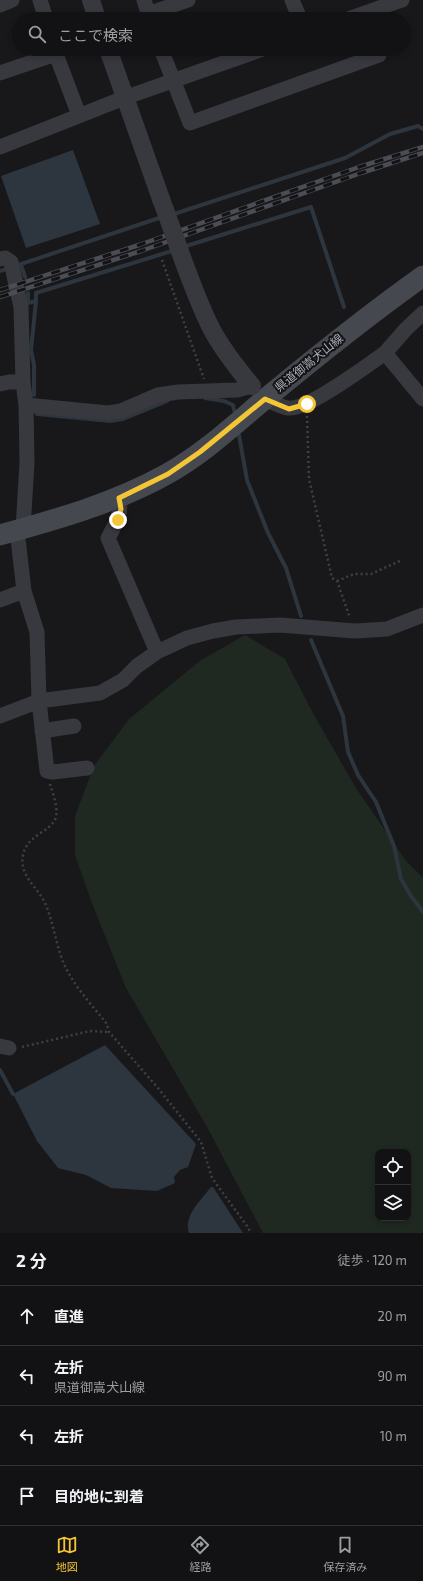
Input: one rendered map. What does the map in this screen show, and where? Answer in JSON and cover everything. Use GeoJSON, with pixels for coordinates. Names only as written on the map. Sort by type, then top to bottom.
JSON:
{"type":"FeatureCollection","features":[{"type":"Feature","properties":{"kind":"main road","name":"県道御嵩犬山線"},"geometry":{"type":"LineString","coordinates":[[13,531],[64,517],[119,498],[168,474],[200,452],[259,392],[352,328],[423,276]]}},
{"type":"Feature","properties":{"kind":"street"},"geometry":{"type":"LineString","coordinates":[[0,5],[12,0]]}},
{"type":"Feature","properties":{"kind":"street"},"geometry":{"type":"LineString","coordinates":[[40,0],[44,12]]}},
{"type":"Feature","properties":{"kind":"street"},"geometry":{"type":"LineString","coordinates":[[91,0],[95,12]]}},
{"type":"Feature","properties":{"kind":"street"},"geometry":{"type":"LineString","coordinates":[[147,11],[188,0]]}},
{"type":"Feature","properties":{"kind":"street"},"geometry":{"type":"LineString","coordinates":[[292,0],[297,12]]}},
{"type":"Feature","properties":{"kind":"street"},"geometry":{"type":"LineString","coordinates":[[371,12],[402,0]]}},
{"type":"Feature","properties":{"kind":"street"},"geometry":{"type":"LineString","coordinates":[[0,73],[45,56]]}},
{"type":"Feature","properties":{"kind":"street"},"geometry":{"type":"LineString","coordinates":[[57,56],[79,115]]}},
{"type":"Feature","properties":{"kind":"street"},"geometry":{"type":"LineString","coordinates":[[110,56],[160,199],[202,307],[212,329],[234,364],[259,392],[289,409],[307,404],[385,353],[406,329],[423,313]]}},
{"type":"Feature","properties":{"kind":"street"},"geometry":{"type":"LineString","coordinates":[[164,56],[190,123],[376,56]]}},
{"type":"Feature","properties":{"kind":"street"},"geometry":{"type":"LineString","coordinates":[[0,147],[124,98],[243,56]]}},
{"type":"Feature","properties":{"kind":"street"},"geometry":{"type":"LineString","coordinates":[[5,261],[14,277],[21,307],[23,382],[26,405],[27,463],[13,531],[24,591],[37,632],[39,701],[47,771],[53,772],[87,768]]}},
{"type":"Feature","properties":{"kind":"street"},"geometry":{"type":"LineString","coordinates":[[385,353],[423,399]]}},
{"type":"Feature","properties":{"kind":"street"},"geometry":{"type":"LineString","coordinates":[[0,384],[9,382],[23,382]]}},
{"type":"Feature","properties":{"kind":"street"},"geometry":{"type":"LineString","coordinates":[[26,405],[108,412],[121,411],[158,396],[178,392],[237,390],[259,392]]}},
{"type":"Feature","properties":{"kind":"street"},"geometry":{"type":"LineString","coordinates":[[119,498],[121,509],[118,520],[108,538],[157,652]]}},
{"type":"Feature","properties":{"kind":"street"},"geometry":{"type":"LineString","coordinates":[[0,600],[24,591]]}},
{"type":"Feature","properties":{"kind":"street"},"geometry":{"type":"LineString","coordinates":[[0,716],[39,701],[100,693],[123,680],[137,666],[157,652],[187,638],[236,626],[280,626],[355,632],[387,628],[423,615]]}},
{"type":"Feature","properties":{"kind":"street"},"geometry":{"type":"LineString","coordinates":[[42,731],[74,726]]}},
{"type":"Feature","properties":{"kind":"path"},"geometry":{"type":"LineString","coordinates":[[162,260],[205,384],[206,391]]}},
{"type":"Feature","properties":{"kind":"path"},"geometry":{"type":"LineString","coordinates":[[307,404],[309,479],[332,578],[337,581],[355,632]]}},
{"type":"Feature","properties":{"kind":"path"},"geometry":{"type":"LineString","coordinates":[[337,581],[354,574],[371,574],[402,560]]}},
{"type":"Feature","properties":{"kind":"path"},"geometry":{"type":"LineString","coordinates":[[47,771],[56,809],[56,819],[31,839],[25,847],[22,862],[24,874],[44,901],[52,919],[62,959],[69,972],[107,1024],[109,1032],[158,1088],[201,1142],[212,1178],[251,1233]]}},
{"type":"Feature","properties":{"kind":"path"},"geometry":{"type":"LineString","coordinates":[[4,1047],[30,1046],[90,1031],[109,1032]]}},
{"type":"Feature","properties":{"kind":"shaded area"},"geometry":{"type":"Polygon","coordinates":[[[73,150],[100,224],[26,248],[1,176],[73,150]]]}},
{"type":"Feature","properties":{"kind":"shaded area"},"geometry":{"type":"Polygon","coordinates":[[[245,635],[285,659],[314,715],[356,788],[406,861],[423,878],[423,1233],[263,1233],[207,1127],[126,988],[93,906],[75,855],[75,816],[94,766],[129,719],[201,660],[245,635]]]}},
{"type":"Feature","properties":{"kind":"shaded area"},"geometry":{"type":"Polygon","coordinates":[[[105,1045],[196,1144],[188,1167],[180,1170],[174,1177],[175,1183],[157,1191],[111,1188],[86,1175],[58,1168],[37,1141],[13,1094],[105,1045]]]}},
{"type":"Feature","properties":{"kind":"shaded area"},"geometry":{"type":"Polygon","coordinates":[[[211,1187],[213,1187],[243,1233],[189,1233],[188,1227],[191,1214],[211,1187]]]}},
{"type":"Feature","properties":{"kind":"waterway"},"geometry":{"type":"LineString","coordinates":[[171,215],[345,158],[390,134],[418,126],[423,129]]}},
{"type":"Feature","properties":{"kind":"waterway"},"geometry":{"type":"LineString","coordinates":[[183,247],[311,207],[344,307]]}},
{"type":"Feature","properties":{"kind":"waterway"},"geometry":{"type":"LineString","coordinates":[[0,271],[162,217]]}},
{"type":"Feature","properties":{"kind":"waterway"},"geometry":{"type":"LineString","coordinates":[[28,293],[28,303],[36,301],[36,293],[175,250]]}},
{"type":"Feature","properties":{"kind":"waterway"},"geometry":{"type":"LineString","coordinates":[[21,265],[25,277]]}},
{"type":"Feature","properties":{"kind":"waterway"},"geometry":{"type":"LineString","coordinates":[[34,395],[34,365],[31,350],[36,301]]}},
{"type":"Feature","properties":{"kind":"waterway"},"geometry":{"type":"LineString","coordinates":[[205,398],[224,401],[233,405],[234,410]]}},
{"type":"Feature","properties":{"kind":"waterway"},"geometry":{"type":"LineString","coordinates":[[37,414],[110,421],[123,419],[167,401]]}},
{"type":"Feature","properties":{"kind":"waterway"},"geometry":{"type":"LineString","coordinates":[[239,435],[247,480],[268,533],[286,568],[301,616]]}},
{"type":"Feature","properties":{"kind":"waterway"},"geometry":{"type":"LineString","coordinates":[[311,640],[343,716],[348,752],[358,775],[376,802],[394,846],[401,879],[423,912]]}},
{"type":"Feature","properties":{"kind":"waterway"},"geometry":{"type":"LineString","coordinates":[[0,1070],[13,1094]]}},
{"type":"Feature","properties":{"kind":"railway"},"geometry":{"type":"LineString","coordinates":[[0,290],[139,245],[359,167],[423,147]]}},
{"type":"Feature","properties":{"kind":"railway"},"geometry":{"type":"LineString","coordinates":[[0,297],[141,251],[361,173],[423,153]]}},
{"type":"Feature","properties":{"kind":"route"},"geometry":{"type":"LineString","coordinates":[[118,520],[121,509],[119,498],[168,474],[200,452],[265,399],[289,409],[307,404]]}}]}
